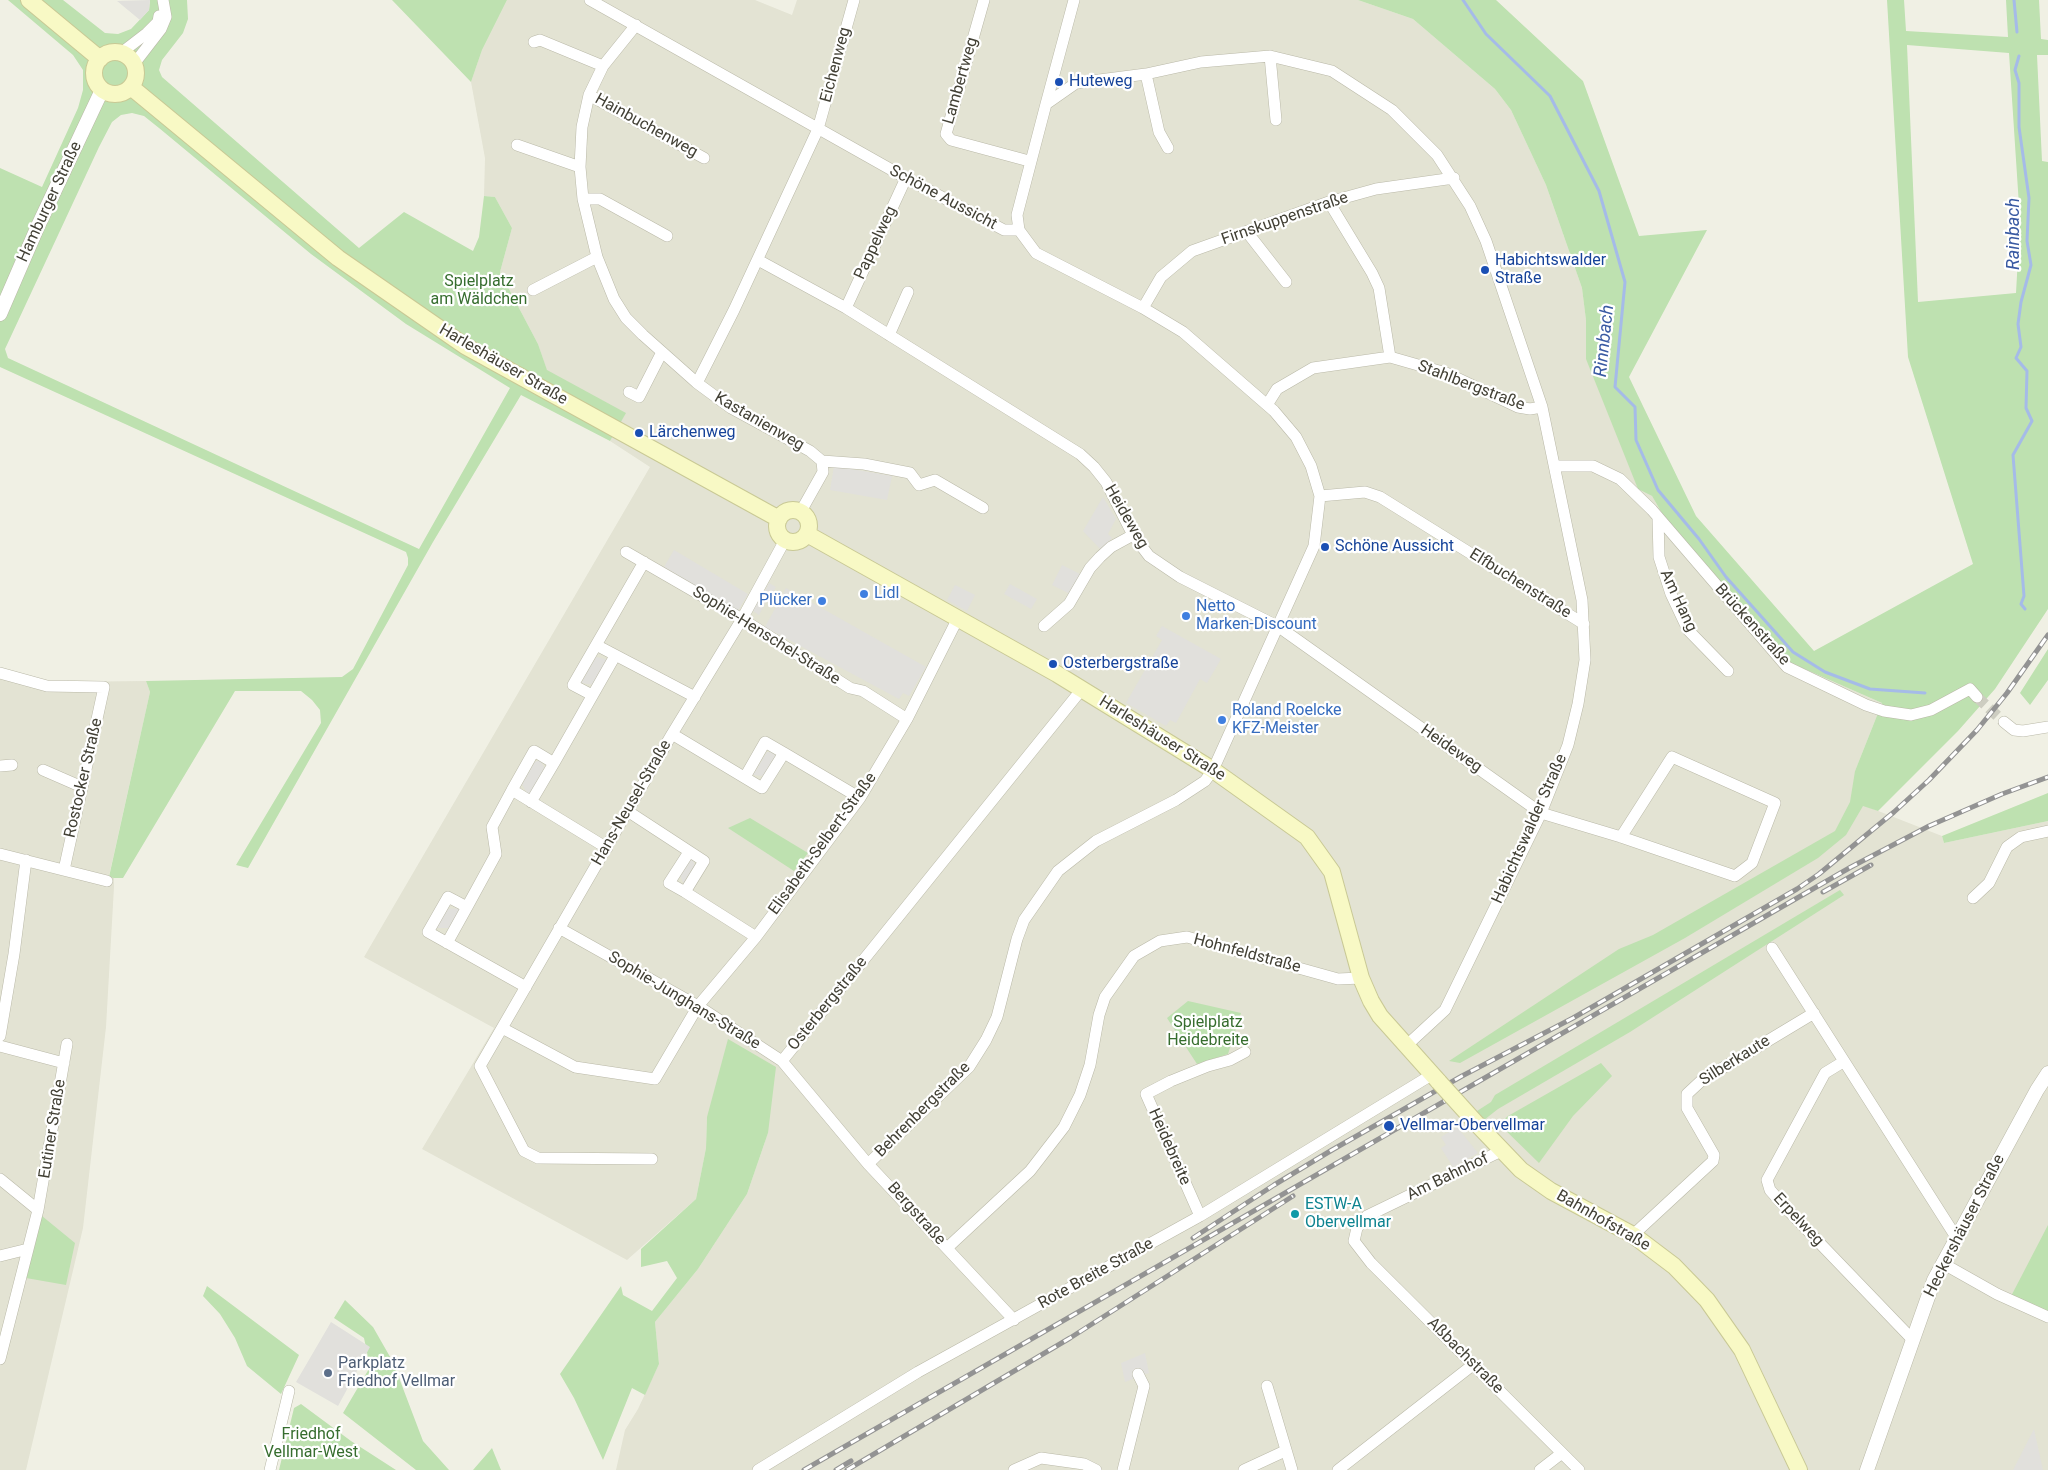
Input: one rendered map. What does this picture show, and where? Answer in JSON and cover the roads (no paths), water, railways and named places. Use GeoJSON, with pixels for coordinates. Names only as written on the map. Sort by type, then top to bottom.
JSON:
{"type":"FeatureCollection","features":[{"type":"Feature","properties":{"kind":"main road"},"geometry":{"type":"LineString","coordinates":[[29,0],[100,58]]}},
{"type":"Feature","properties":{"kind":"main road"},"geometry":{"type":"LineString","coordinates":[[110,53],[128,59],[136,76],[131,87],[126,91],[114,94],[102,90],[94,75],[94,69],[100,58],[110,53]]}},
{"type":"Feature","properties":{"kind":"main road","name":"Harleshäuser Straße"},"geometry":{"type":"LineString","coordinates":[[131,87],[338,258],[464,346],[780,517]]}},
{"type":"Feature","properties":{"kind":"main road"},"geometry":{"type":"LineString","coordinates":[[792,511],[800,513],[808,522],[807,534],[797,542],[785,540],[778,531],[780,517],[792,511]]}},
{"type":"Feature","properties":{"kind":"main road","name":"Harleshäuser Straße"},"geometry":{"type":"LineString","coordinates":[[807,534],[1082,689],[1213,770],[1307,837],[1322,855],[1332,872],[1360,978],[1380,1016],[1406,1046]]}},
{"type":"Feature","properties":{"kind":"main road","name":"Bahnhofstraße"},"geometry":{"type":"LineString","coordinates":[[1406,1046],[1500,1151],[1521,1170],[1551,1190],[1633,1235],[1674,1266],[1707,1300],[1742,1350],[1799,1470]]}},
{"type":"Feature","properties":{"kind":"street"},"geometry":{"type":"LineString","coordinates":[[128,59],[161,28],[166,17],[162,0]]}},
{"type":"Feature","properties":{"kind":"street"},"geometry":{"type":"LineString","coordinates":[[128,59],[158,22],[162,0]]}},
{"type":"Feature","properties":{"kind":"street","name":"Schöne Aussicht"},"geometry":{"type":"LineString","coordinates":[[590,0],[906,178],[1004,230],[1019,230],[1036,253],[1143,308],[1183,332],[1267,405],[1296,437],[1311,466],[1320,496],[1314,546],[1213,770]]}},
{"type":"Feature","properties":{"kind":"street","name":"Eichenweg"},"geometry":{"type":"LineString","coordinates":[[818,129],[854,0]]}},
{"type":"Feature","properties":{"kind":"street","name":"Lambertweg"},"geometry":{"type":"LineString","coordinates":[[984,0],[946,134],[951,140],[1029,161]]}},
{"type":"Feature","properties":{"kind":"street"},"geometry":{"type":"LineString","coordinates":[[1019,230],[1017,215],[1029,161],[1074,0]]}},
{"type":"Feature","properties":{"kind":"street","name":"Kastanienweg"},"geometry":{"type":"LineString","coordinates":[[636,25],[603,66],[589,95],[582,127],[580,167],[583,199],[597,257],[614,299],[626,318],[697,383],[730,408],[810,452],[822,461],[864,464],[910,473],[919,485],[935,480],[983,508]]}},
{"type":"Feature","properties":{"kind":"street"},"geometry":{"type":"LineString","coordinates":[[534,42],[540,40],[603,66]]}},
{"type":"Feature","properties":{"kind":"street"},"geometry":{"type":"LineString","coordinates":[[1270,56],[1276,120]]}},
{"type":"Feature","properties":{"kind":"street","name":"Habichtswalder Straße"},"geometry":{"type":"LineString","coordinates":[[1046,104],[1076,83],[1146,74],[1201,62],[1270,56],[1332,71],[1392,110],[1437,154],[1470,206],[1486,241],[1542,407],[1582,600],[1585,660],[1578,704],[1568,745],[1541,813],[1446,1010],[1406,1046]]}},
{"type":"Feature","properties":{"kind":"street"},"geometry":{"type":"LineString","coordinates":[[1146,74],[1159,132],[1168,148]]}},
{"type":"Feature","properties":{"kind":"street","name":"Hamburger Straße"},"geometry":{"type":"LineString","coordinates":[[0,314],[38,226],[102,90]]}},
{"type":"Feature","properties":{"kind":"street","name":"Hainbuchenweg"},"geometry":{"type":"LineString","coordinates":[[589,95],[704,158]]}},
{"type":"Feature","properties":{"kind":"street"},"geometry":{"type":"LineString","coordinates":[[758,260],[818,129]]}},
{"type":"Feature","properties":{"kind":"street"},"geometry":{"type":"LineString","coordinates":[[516,145],[580,167]]}},
{"type":"Feature","properties":{"kind":"street","name":"Pappelweg"},"geometry":{"type":"LineString","coordinates":[[846,308],[906,178]]}},
{"type":"Feature","properties":{"kind":"street","name":"Firnskuppenstraße"},"geometry":{"type":"LineString","coordinates":[[1143,308],[1161,277],[1192,251],[1329,202],[1376,189],[1454,178]]}},
{"type":"Feature","properties":{"kind":"street"},"geometry":{"type":"LineString","coordinates":[[583,199],[600,199],[667,236]]}},
{"type":"Feature","properties":{"kind":"street"},"geometry":{"type":"LineString","coordinates":[[1329,202],[1372,272],[1379,288],[1390,357]]}},
{"type":"Feature","properties":{"kind":"street"},"geometry":{"type":"LineString","coordinates":[[1246,232],[1286,282]]}},
{"type":"Feature","properties":{"kind":"street"},"geometry":{"type":"LineString","coordinates":[[533,290],[597,257]]}},
{"type":"Feature","properties":{"kind":"street","name":"Kastanienweg"},"geometry":{"type":"LineString","coordinates":[[697,383],[758,260]]}},
{"type":"Feature","properties":{"kind":"street","name":"Heideweg"},"geometry":{"type":"LineString","coordinates":[[758,260],[846,308],[1080,454],[1094,466],[1106,482],[1133,534],[1149,556],[1180,577],[1278,627],[1541,813],[1621,837],[1735,876],[1752,863],[1775,803],[1672,756],[1621,837]]}},
{"type":"Feature","properties":{"kind":"street"},"geometry":{"type":"LineString","coordinates":[[889,335],[908,292]]}},
{"type":"Feature","properties":{"kind":"street"},"geometry":{"type":"LineString","coordinates":[[629,392],[639,397],[662,352]]}},
{"type":"Feature","properties":{"kind":"street","name":"Stahlbergstraße"},"geometry":{"type":"LineString","coordinates":[[1267,405],[1278,389],[1312,368],[1390,357],[1446,373],[1518,407],[1530,409],[1542,407]]}},
{"type":"Feature","properties":{"kind":"street","name":"Kastanienweg"},"geometry":{"type":"LineString","coordinates":[[800,513],[823,472],[822,461]]}},
{"type":"Feature","properties":{"kind":"street","name":"Brückenstraße"},"geometry":{"type":"LineString","coordinates":[[1555,466],[1593,466],[1620,479],[1658,517],[1787,667],[1884,712],[1911,715],[1931,710],[1970,689],[1977,697]]}},
{"type":"Feature","properties":{"kind":"street","name":"Elfbuchenstraße"},"geometry":{"type":"LineString","coordinates":[[1320,496],[1365,492],[1380,497],[1584,624]]}},
{"type":"Feature","properties":{"kind":"street","name":"Am Hang"},"geometry":{"type":"LineString","coordinates":[[1658,517],[1659,557],[1671,594],[1688,630],[1728,671]]}},
{"type":"Feature","properties":{"kind":"street"},"geometry":{"type":"LineString","coordinates":[[1044,626],[1069,604],[1090,568],[1100,557],[1111,546],[1133,534]]}},
{"type":"Feature","properties":{"kind":"street","name":"Hans-Neusel-Straße"},"geometry":{"type":"LineString","coordinates":[[652,1159],[538,1158],[524,1151],[480,1066],[559,928],[629,812],[672,734],[742,619],[785,540]]}},
{"type":"Feature","properties":{"kind":"street","name":"Sophie-Henschel-Straße"},"geometry":{"type":"LineString","coordinates":[[626,552],[742,619],[850,688],[862,691],[906,719]]}},
{"type":"Feature","properties":{"kind":"street"},"geometry":{"type":"LineString","coordinates":[[592,695],[573,685],[598,646],[644,562]]}},
{"type":"Feature","properties":{"kind":"street","name":"Elisabeth-Selbert-Straße"},"geometry":{"type":"LineString","coordinates":[[502,1028],[575,1067],[655,1079],[698,1006],[756,937],[860,798],[906,719],[958,618]]}},
{"type":"Feature","properties":{"kind":"street"},"geometry":{"type":"LineString","coordinates":[[598,646],[695,697]]}},
{"type":"Feature","properties":{"kind":"street"},"geometry":{"type":"LineString","coordinates":[[531,802],[615,656]]}},
{"type":"Feature","properties":{"kind":"street","name":"Rostocker Straße"},"geometry":{"type":"LineString","coordinates":[[0,673],[47,686],[104,687],[64,870]]}},
{"type":"Feature","properties":{"kind":"street","name":"Osterbergstraße"},"geometry":{"type":"LineString","coordinates":[[782,1061],[1082,689]]}},
{"type":"Feature","properties":{"kind":"street"},"geometry":{"type":"LineString","coordinates":[[2004,722],[2014,730],[2023,732],[2048,727]]}},
{"type":"Feature","properties":{"kind":"street"},"geometry":{"type":"LineString","coordinates":[[672,734],[762,788],[784,753]]}},
{"type":"Feature","properties":{"kind":"street"},"geometry":{"type":"LineString","coordinates":[[745,777],[766,742],[860,798]]}},
{"type":"Feature","properties":{"kind":"street"},"geometry":{"type":"LineString","coordinates":[[447,943],[496,854],[492,827],[534,751],[554,763]]}},
{"type":"Feature","properties":{"kind":"street"},"geometry":{"type":"LineString","coordinates":[[43,770],[82,787]]}},
{"type":"Feature","properties":{"kind":"street","name":"Behrenbergstraße"},"geometry":{"type":"LineString","coordinates":[[868,1164],[969,1067],[986,1040],[997,1016],[1016,939],[1024,920],[1058,872],[1096,841],[1176,800],[1205,782],[1213,770]]}},
{"type":"Feature","properties":{"kind":"street"},"geometry":{"type":"LineString","coordinates":[[512,790],[607,848]]}},
{"type":"Feature","properties":{"kind":"street"},"geometry":{"type":"LineString","coordinates":[[629,812],[704,861],[685,892]]}},
{"type":"Feature","properties":{"kind":"street"},"geometry":{"type":"LineString","coordinates":[[1973,898],[1989,883],[2007,847],[2021,837],[2048,831]]}},
{"type":"Feature","properties":{"kind":"street"},"geometry":{"type":"LineString","coordinates":[[689,852],[669,883],[756,937]]}},
{"type":"Feature","properties":{"kind":"street"},"geometry":{"type":"LineString","coordinates":[[0,854],[107,881]]}},
{"type":"Feature","properties":{"kind":"street"},"geometry":{"type":"LineString","coordinates":[[0,1036],[14,954],[26,860]]}},
{"type":"Feature","properties":{"kind":"street"},"geometry":{"type":"LineString","coordinates":[[467,907],[448,897],[428,932],[526,987]]}},
{"type":"Feature","properties":{"kind":"street","name":"Sophie-Junghans-Straße"},"geometry":{"type":"LineString","coordinates":[[559,928],[698,1006],[782,1061]]}},
{"type":"Feature","properties":{"kind":"street","name":"Hohnfeldstraße"},"geometry":{"type":"LineString","coordinates":[[947,1248],[1030,1171],[1064,1127],[1080,1096],[1090,1066],[1099,1016],[1105,997],[1134,956],[1160,941],[1188,937],[1338,979],[1360,978]]}},
{"type":"Feature","properties":{"kind":"street"},"geometry":{"type":"LineString","coordinates":[[1772,948],[1956,1237]]}},
{"type":"Feature","properties":{"kind":"street","name":"Silberkaute"},"geometry":{"type":"LineString","coordinates":[[1633,1235],[1713,1161],[1714,1155],[1687,1108],[1687,1094],[1701,1080],[1814,1013]]}},
{"type":"Feature","properties":{"kind":"street","name":"Eutiner Straße"},"geometry":{"type":"LineString","coordinates":[[0,1359],[38,1210],[67,1044]]}},
{"type":"Feature","properties":{"kind":"street","name":"Eutiner Straße"},"geometry":{"type":"LineString","coordinates":[[0,1046],[64,1063]]}},
{"type":"Feature","properties":{"kind":"street","name":"Heidebreite"},"geometry":{"type":"LineString","coordinates":[[1200,1216],[1146,1094],[1171,1081],[1208,1066],[1230,1060],[1245,1052]]}},
{"type":"Feature","properties":{"kind":"street","name":"Bergstraße"},"geometry":{"type":"LineString","coordinates":[[782,1061],[868,1164],[1014,1320]]}},
{"type":"Feature","properties":{"kind":"street","name":"Erpelweg"},"geometry":{"type":"LineString","coordinates":[[1843,1062],[1825,1073],[1767,1180],[1770,1190],[1784,1207],[1912,1339]]}},
{"type":"Feature","properties":{"kind":"street","name":"Heckershäuser Straße"},"geometry":{"type":"LineString","coordinates":[[1867,1470],[1912,1339],[1942,1264],[2048,1073]]}},
{"type":"Feature","properties":{"kind":"street","name":"Rote Breite Straße"},"geometry":{"type":"LineString","coordinates":[[758,1470],[918,1372],[1200,1216],[1436,1078]]}},
{"type":"Feature","properties":{"kind":"street","name":"Am Bahnhof"},"geometry":{"type":"LineString","coordinates":[[1354,1241],[1357,1228],[1367,1216],[1500,1151]]}},
{"type":"Feature","properties":{"kind":"street"},"geometry":{"type":"LineString","coordinates":[[0,1179],[38,1210]]}},
{"type":"Feature","properties":{"kind":"street","name":"Aßbachstraße"},"geometry":{"type":"LineString","coordinates":[[1354,1241],[1371,1263],[1579,1470]]}},
{"type":"Feature","properties":{"kind":"street"},"geometry":{"type":"LineString","coordinates":[[0,1256],[28,1249]]}},
{"type":"Feature","properties":{"kind":"street"},"geometry":{"type":"LineString","coordinates":[[1942,1264],[1997,1294],[2048,1317]]}},
{"type":"Feature","properties":{"kind":"street"},"geometry":{"type":"LineString","coordinates":[[1338,1470],[1474,1364]]}},
{"type":"Feature","properties":{"kind":"street"},"geometry":{"type":"LineString","coordinates":[[1124,1470],[1144,1386],[1138,1374]]}},
{"type":"Feature","properties":{"kind":"street"},"geometry":{"type":"LineString","coordinates":[[1267,1386],[1292,1470]]}},
{"type":"Feature","properties":{"kind":"street"},"geometry":{"type":"LineString","coordinates":[[270,1470],[289,1391]]}},
{"type":"Feature","properties":{"kind":"street"},"geometry":{"type":"LineString","coordinates":[[1244,1470],[1285,1450]]}},
{"type":"Feature","properties":{"kind":"street"},"geometry":{"type":"LineString","coordinates":[[1540,1470],[1562,1453]]}},
{"type":"Feature","properties":{"kind":"street"},"geometry":{"type":"LineString","coordinates":[[1014,1470],[1041,1458],[1084,1464],[1096,1470]]}},
{"type":"Feature","properties":{"kind":"waterway","name":"Rinnbach"},"geometry":{"type":"LineString","coordinates":[[1463,0],[1486,34],[1550,96],[1599,191],[1625,282],[1615,387],[1635,407],[1636,440],[1658,490],[1699,539],[1726,577],[1793,652],[1825,672],[1870,689],[1925,693]]}},
{"type":"Feature","properties":{"kind":"waterway","name":"Rainbach"},"geometry":{"type":"LineString","coordinates":[[2014,0],[2017,32]]}},
{"type":"Feature","properties":{"kind":"waterway","name":"Rainbach"},"geometry":{"type":"LineString","coordinates":[[2019,56],[2015,70],[2019,83],[2019,127],[2029,198],[2027,241],[2031,265],[2021,302],[2018,324],[2021,347],[2016,358],[2027,371],[2026,408],[2032,421],[2013,455],[2024,596],[2021,604],[2025,609]]}},
{"type":"Feature","properties":{"kind":"tunnel"},"geometry":{"type":"LineString","coordinates":[[1977,697],[2004,722]]}},
{"type":"Feature","properties":{"kind":"railway"},"geometry":{"type":"LineString","coordinates":[[1193,1238],[1332,1150],[1462,1076],[1573,1018],[1797,889],[1819,874],[1894,812],[1929,780],[1977,730],[2007,693],[2048,635]]}},
{"type":"Feature","properties":{"kind":"railway"},"geometry":{"type":"LineString","coordinates":[[804,1470],[1851,867],[1929,826],[2002,794],[2048,777]]}},
{"type":"Feature","properties":{"kind":"railway"},"geometry":{"type":"LineString","coordinates":[[1823,892],[1871,865]]}},
{"type":"Feature","properties":{"kind":"railway"},"geometry":{"type":"LineString","coordinates":[[847,1470],[1070,1338],[1293,1196]]}},
{"type":"Feature","properties":{"kind":"railway"},"geometry":{"type":"LineString","coordinates":[[836,1470],[851,1461]]}},
{"type":"Feature","properties":{"kind":"place","name":"Huteweg"},"geometry":{"type":"Point","coordinates":[1059,82]}},
{"type":"Feature","properties":{"kind":"place","name":"Habichtswalder Straße"},"geometry":{"type":"Point","coordinates":[1485,270]}},
{"type":"Feature","properties":{"kind":"place","name":"Lärchenweg"},"geometry":{"type":"Point","coordinates":[639,433]}},
{"type":"Feature","properties":{"kind":"place","name":"Schöne Aussicht"},"geometry":{"type":"Point","coordinates":[1325,547]}},
{"type":"Feature","properties":{"kind":"place","name":"Lidl"},"geometry":{"type":"Point","coordinates":[864,594]}},
{"type":"Feature","properties":{"kind":"place","name":"Plücker"},"geometry":{"type":"Point","coordinates":[822,601]}},
{"type":"Feature","properties":{"kind":"place","name":"Netto Marken-Discount"},"geometry":{"type":"Point","coordinates":[1186,616]}},
{"type":"Feature","properties":{"kind":"place","name":"Osterbergstraße"},"geometry":{"type":"Point","coordinates":[1053,664]}},
{"type":"Feature","properties":{"kind":"place","name":"Roland Roelcke KFZ-Meister"},"geometry":{"type":"Point","coordinates":[1222,720]}},
{"type":"Feature","properties":{"kind":"place","name":"Vellmar-Obervellmar"},"geometry":{"type":"Point","coordinates":[1389,1126]}},
{"type":"Feature","properties":{"kind":"place","name":"ESTW-A Obervellmar"},"geometry":{"type":"Point","coordinates":[1295,1214]}},
{"type":"Feature","properties":{"kind":"place","name":"Parkplatz Friedhof Vellmar"},"geometry":{"type":"Point","coordinates":[328,1373]}},
{"type":"Feature","properties":{"kind":"park label","name":"Spielplatz am Wäldchen"},"geometry":{"type":"Point","coordinates":[479,291]}},
{"type":"Feature","properties":{"kind":"park label","name":"Spielplatz Heidebreite"},"geometry":{"type":"Point","coordinates":[1208,1032]}},
{"type":"Feature","properties":{"kind":"park label","name":"Friedhof Vellmar-West"},"geometry":{"type":"Point","coordinates":[311,1444]}}]}
